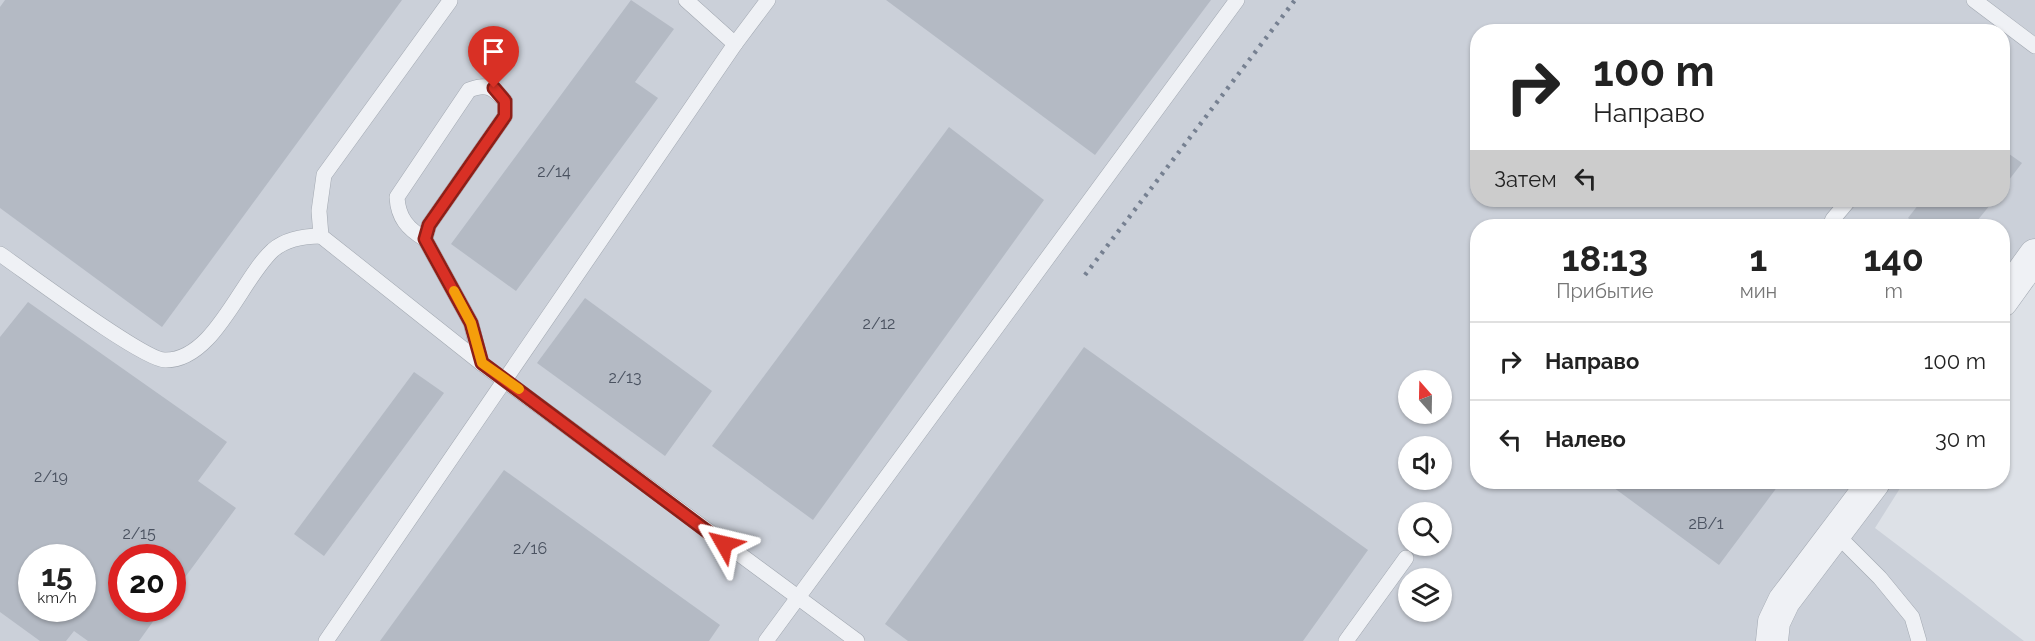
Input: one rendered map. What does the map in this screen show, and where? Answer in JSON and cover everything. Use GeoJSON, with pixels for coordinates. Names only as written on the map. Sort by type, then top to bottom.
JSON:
{"type":"FeatureCollection","features":[{"type":"Feature","properties":{"kind":"street"},"geometry":{"type":"LineString","coordinates":[[2010,291],[2035,255]]}},
{"type":"Feature","properties":{"kind":"street"},"geometry":{"type":"LineString","coordinates":[[1772,641],[1774,622],[1784,601],[1869,489]]}},
{"type":"Feature","properties":{"kind":"lane"},"geometry":{"type":"LineString","coordinates":[[686,0],[735,44]]}},
{"type":"Feature","properties":{"kind":"lane"},"geometry":{"type":"LineString","coordinates":[[326,641],[504,378],[735,44],[768,0]]}},
{"type":"Feature","properties":{"kind":"lane"},"geometry":{"type":"LineString","coordinates":[[766,641],[1237,0]]}},
{"type":"Feature","properties":{"kind":"lane"},"geometry":{"type":"LineString","coordinates":[[1974,0],[2006,24]]}},
{"type":"Feature","properties":{"kind":"lane"},"geometry":{"type":"LineString","coordinates":[[321,236],[320,211],[324,175],[450,1]]}},
{"type":"Feature","properties":{"kind":"lane"},"geometry":{"type":"LineString","coordinates":[[2010,27],[2035,46]]}},
{"type":"Feature","properties":{"kind":"lane"},"geometry":{"type":"LineString","coordinates":[[425,239],[429,225],[505,116],[505,101],[494,88],[481,85],[469,90],[397,197],[398,210],[409,229],[425,239],[471,323],[482,363]]}},
{"type":"Feature","properties":{"kind":"lane"},"geometry":{"type":"LineString","coordinates":[[1833,219],[1843,207]]}},
{"type":"Feature","properties":{"kind":"lane"},"geometry":{"type":"LineString","coordinates":[[0,254],[137,349],[164,361],[194,353],[274,249],[302,236],[321,236],[482,363],[797,599],[857,641]]}},
{"type":"Feature","properties":{"kind":"lane"},"geometry":{"type":"LineString","coordinates":[[1836,534],[1880,578],[1912,617],[1919,641]]}},
{"type":"Feature","properties":{"kind":"lane"},"geometry":{"type":"LineString","coordinates":[[1346,641],[1406,558]]}},
{"type":"Feature","properties":{"kind":"shaded area"},"geometry":{"type":"Polygon","coordinates":[[[0,0],[2035,0],[2035,272],[2010,313],[2010,219],[1470,219],[1470,489],[1900,489],[1875,528],[2024,641],[0,641],[0,0]]]}},
{"type":"Feature","properties":{"kind":"building"},"geometry":{"type":"Polygon","coordinates":[[[5,0],[402,0],[162,327],[0,208],[0,7],[5,0]]]}},
{"type":"Feature","properties":{"kind":"building"},"geometry":{"type":"Polygon","coordinates":[[[631,0],[674,29],[635,82],[658,98],[516,291],[451,244],[631,0]]]}},
{"type":"Feature","properties":{"kind":"building"},"geometry":{"type":"Polygon","coordinates":[[[886,0],[1211,0],[1095,155],[886,0]]]}},
{"type":"Feature","properties":{"kind":"building"},"geometry":{"type":"Polygon","coordinates":[[[949,127],[1044,200],[813,520],[712,446],[949,127]]]}},
{"type":"Feature","properties":{"kind":"building"},"geometry":{"type":"Polygon","coordinates":[[[2010,155],[2022,163],[2010,179],[2010,155]]]}},
{"type":"Feature","properties":{"kind":"building"},"geometry":{"type":"Polygon","coordinates":[[[1917,207],[1988,207],[1979,219],[1908,218],[1917,207]]]}},
{"type":"Feature","properties":{"kind":"building"},"geometry":{"type":"Polygon","coordinates":[[[585,298],[712,391],[665,456],[537,363],[585,298]]]}},
{"type":"Feature","properties":{"kind":"building"},"geometry":{"type":"Polygon","coordinates":[[[28,302],[227,442],[198,481],[236,508],[186,576],[186,544],[108,544],[108,622],[153,622],[139,641],[88,641],[74,631],[66,641],[40,641],[0,612],[0,337],[28,302]]]}},
{"type":"Feature","properties":{"kind":"building"},"geometry":{"type":"Polygon","coordinates":[[[1084,347],[1368,550],[1303,641],[908,641],[885,624],[1084,347]]]}},
{"type":"Feature","properties":{"kind":"building"},"geometry":{"type":"Polygon","coordinates":[[[414,372],[444,393],[324,556],[294,534],[414,372]]]}},
{"type":"Feature","properties":{"kind":"building"},"geometry":{"type":"Polygon","coordinates":[[[504,470],[720,625],[709,641],[380,641],[504,470]]]}},
{"type":"Feature","properties":{"kind":"building"},"geometry":{"type":"Polygon","coordinates":[[[1616,489],[1776,489],[1719,565],[1616,489]]]}},
{"type":"Feature","properties":{"kind":"railway"},"geometry":{"type":"LineString","coordinates":[[1085,275],[1295,0]]}},
{"type":"Feature","properties":{"kind":"slow traffic"},"geometry":{"type":"LineString","coordinates":[[454,291],[471,323],[482,363],[519,389]]}},
{"type":"Feature","properties":{"kind":"route"},"geometry":{"type":"LineString","coordinates":[[494,88],[505,101],[505,116],[429,225],[425,239],[471,323],[482,363],[724,544]]}}]}
